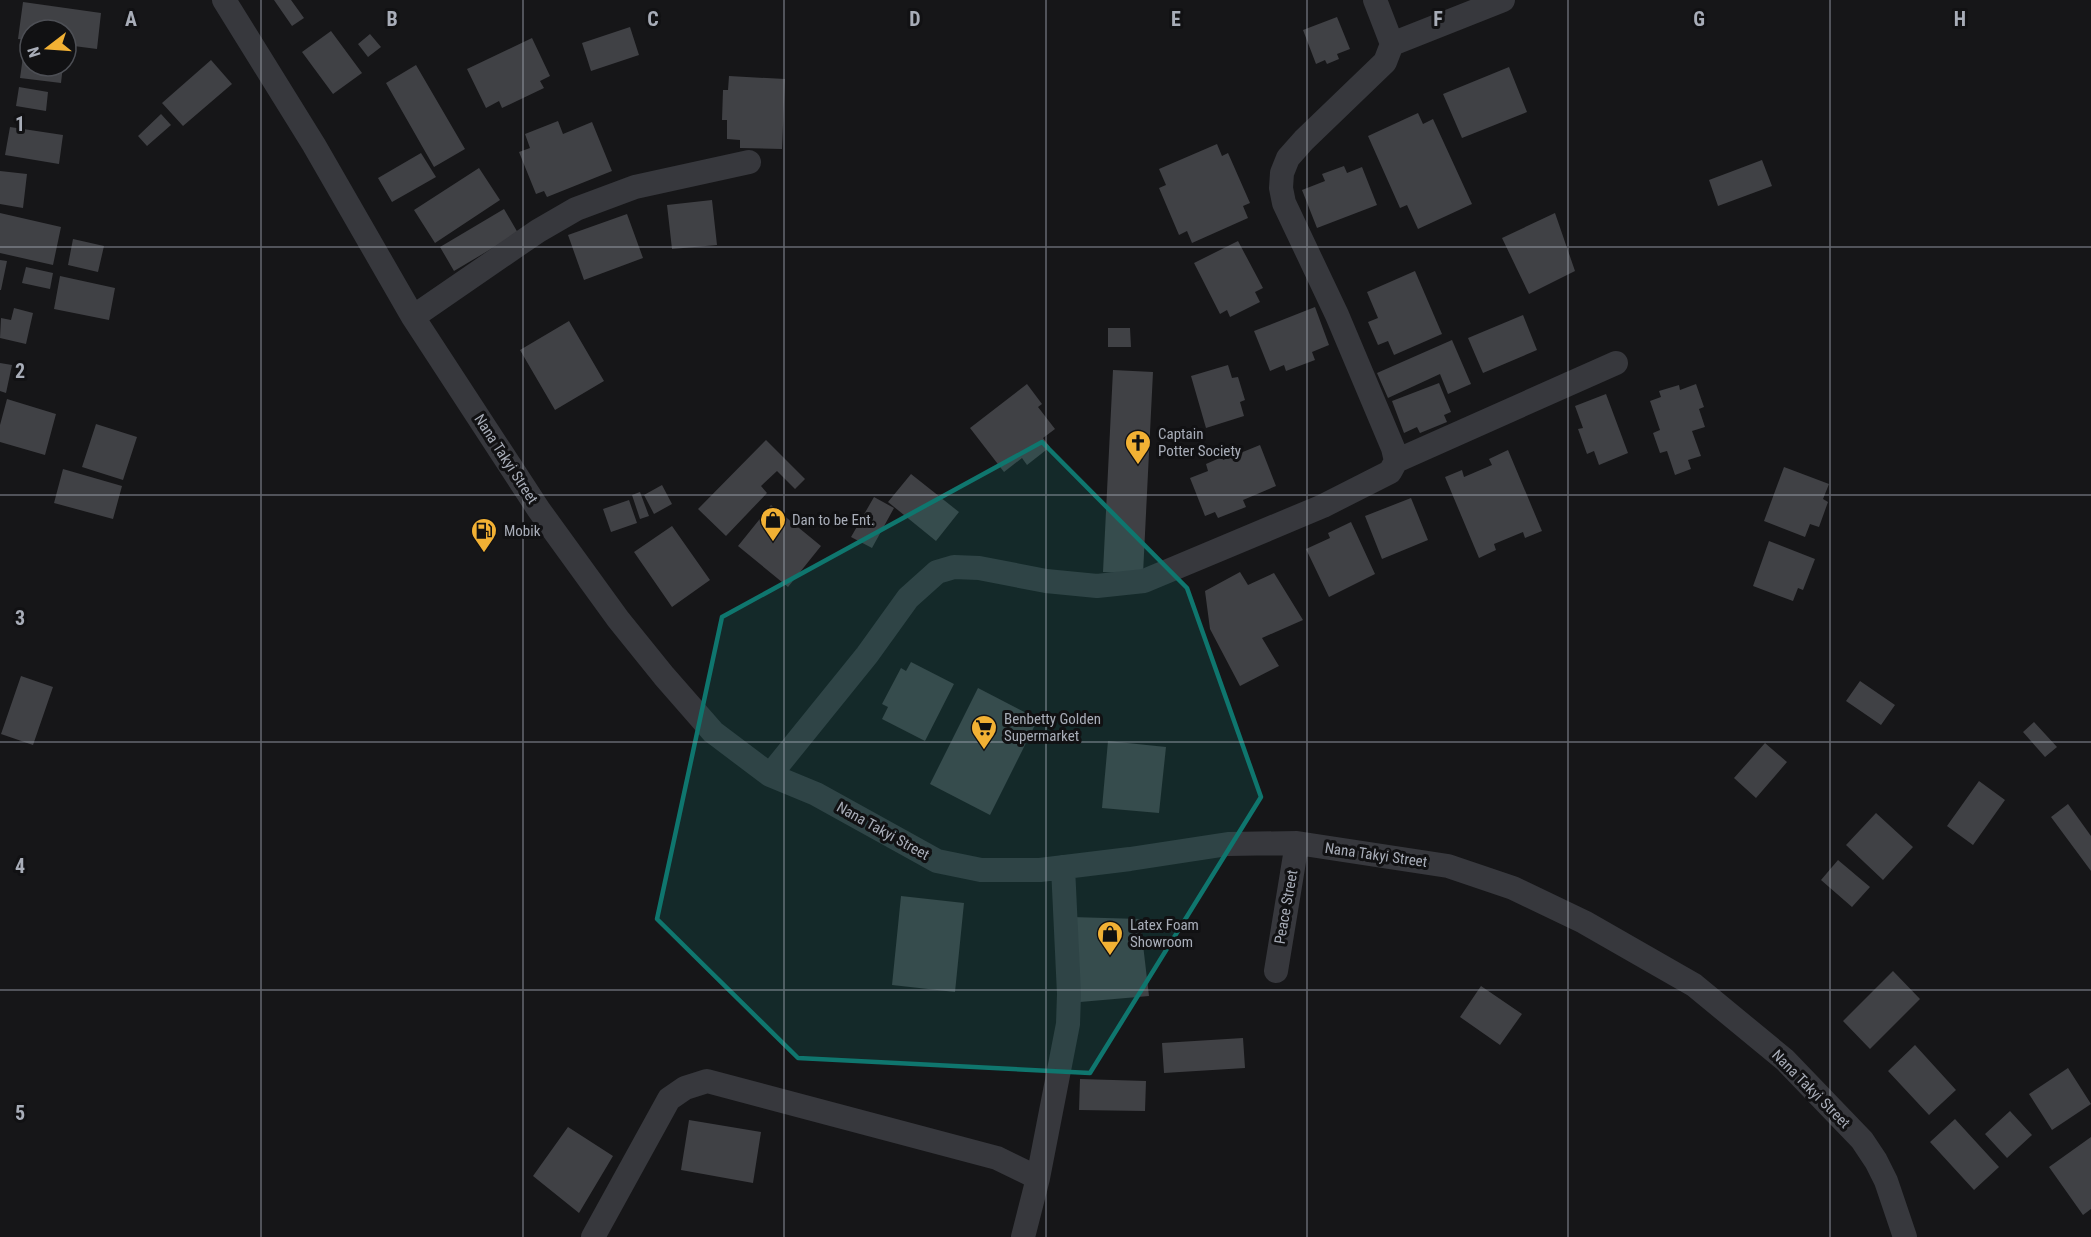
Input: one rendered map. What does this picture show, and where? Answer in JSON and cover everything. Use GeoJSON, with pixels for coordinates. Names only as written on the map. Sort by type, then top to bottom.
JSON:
{"type":"FeatureCollection","features":[{"type":"Feature","properties":{"kind":"street","name":"Nana Takyi Street"},"geometry":{"type":"LineString","coordinates":[[224,0],[314,145],[413,317],[539,510],[618,619],[664,676],[713,732],[770,774],[816,794],[938,861],[981,870],[1040,870],[1228,844],[1297,843],[1448,866],[1513,888],[1584,922],[1694,985],[1785,1060],[1862,1140],[1886,1181],[1905,1237]]}},
{"type":"Feature","properties":{"kind":"street"},"geometry":{"type":"LineString","coordinates":[[1375,0],[1392,44],[1385,62],[1288,158],[1282,173],[1281,188],[1284,203],[1337,315],[1393,448],[1396,461]]}},
{"type":"Feature","properties":{"kind":"street"},"geometry":{"type":"LineString","coordinates":[[1392,44],[1503,0]]}},
{"type":"Feature","properties":{"kind":"street"},"geometry":{"type":"LineString","coordinates":[[413,317],[538,231],[576,209],[635,187],[749,162]]}},
{"type":"Feature","properties":{"kind":"street"},"geometry":{"type":"LineString","coordinates":[[770,774],[867,655],[908,598],[937,572],[954,567],[979,568],[1097,586],[1144,581],[1323,506],[1390,472],[1396,461],[1616,363]]}},
{"type":"Feature","properties":{"kind":"street","name":"Peace Street"},"geometry":{"type":"LineString","coordinates":[[1276,971],[1297,843]]}},
{"type":"Feature","properties":{"kind":"street"},"geometry":{"type":"LineString","coordinates":[[1023,1237],[1038,1178],[1068,1024],[1069,994],[1062,867]]}},
{"type":"Feature","properties":{"kind":"street"},"geometry":{"type":"LineString","coordinates":[[593,1237],[669,1099],[685,1088],[707,1081],[997,1158],[1038,1178]]}},
{"type":"Feature","properties":{"kind":"highlighted area"},"geometry":{"type":"Polygon","coordinates":[[[1042,442],[1187,588],[1261,797],[1090,1073],[798,1058],[657,919],[722,617],[1042,442]]]}},
{"type":"Feature","properties":{"kind":"building"},"geometry":{"type":"Polygon","coordinates":[[[274,0],[291,0],[304,18],[292,26],[274,0]]]}},
{"type":"Feature","properties":{"kind":"building"},"geometry":{"type":"Polygon","coordinates":[[[23,2],[101,13],[97,49],[78,47],[78,18],[21,18],[23,2]]]}},
{"type":"Feature","properties":{"kind":"building"},"geometry":{"type":"Polygon","coordinates":[[[1337,17],[1350,49],[1337,54],[1339,59],[1327,64],[1325,60],[1316,64],[1303,30],[1337,17]]]}},
{"type":"Feature","properties":{"kind":"building"},"geometry":{"type":"Polygon","coordinates":[[[630,27],[639,55],[591,71],[582,43],[630,27]]]}},
{"type":"Feature","properties":{"kind":"building"},"geometry":{"type":"Polygon","coordinates":[[[331,31],[362,73],[333,94],[302,52],[331,31]]]}},
{"type":"Feature","properties":{"kind":"building"},"geometry":{"type":"Polygon","coordinates":[[[370,34],[381,47],[368,57],[358,44],[370,34]]]}},
{"type":"Feature","properties":{"kind":"building"},"geometry":{"type":"Polygon","coordinates":[[[532,38],[550,76],[540,81],[544,88],[502,108],[499,101],[486,108],[467,69],[532,38]]]}},
{"type":"Feature","properties":{"kind":"building"},"geometry":{"type":"Polygon","coordinates":[[[211,60],[232,84],[183,126],[162,103],[211,60]]]}},
{"type":"Feature","properties":{"kind":"building"},"geometry":{"type":"Polygon","coordinates":[[[416,65],[465,149],[434,167],[386,83],[416,65]]]}},
{"type":"Feature","properties":{"kind":"building"},"geometry":{"type":"Polygon","coordinates":[[[1509,67],[1527,112],[1462,138],[1443,94],[1509,67]]]}},
{"type":"Feature","properties":{"kind":"building"},"geometry":{"type":"Polygon","coordinates":[[[729,76],[785,79],[782,149],[740,148],[740,140],[727,139],[727,120],[722,120],[723,90],[728,90],[729,76]]]}},
{"type":"Feature","properties":{"kind":"building"},"geometry":{"type":"Polygon","coordinates":[[[20,78],[62,78],[61,83],[20,78]]]}},
{"type":"Feature","properties":{"kind":"building"},"geometry":{"type":"Polygon","coordinates":[[[19,87],[48,92],[46,111],[16,106],[19,87]]]}},
{"type":"Feature","properties":{"kind":"building"},"geometry":{"type":"Polygon","coordinates":[[[1418,113],[1423,124],[1433,119],[1472,204],[1418,229],[1407,205],[1400,208],[1368,136],[1418,113]]]}},
{"type":"Feature","properties":{"kind":"building"},"geometry":{"type":"Polygon","coordinates":[[[161,114],[171,125],[147,146],[138,136],[161,114]]]}},
{"type":"Feature","properties":{"kind":"building"},"geometry":{"type":"Polygon","coordinates":[[[558,121],[563,134],[592,122],[612,171],[547,197],[544,191],[536,194],[519,152],[530,148],[525,134],[558,121]]]}},
{"type":"Feature","properties":{"kind":"building"},"geometry":{"type":"Polygon","coordinates":[[[10,127],[63,135],[59,164],[5,155],[10,127]]]}},
{"type":"Feature","properties":{"kind":"building"},"geometry":{"type":"Polygon","coordinates":[[[1217,144],[1222,156],[1228,153],[1250,203],[1243,206],[1248,218],[1192,243],[1187,231],[1179,235],[1159,188],[1166,185],[1159,169],[1217,144]]]}},
{"type":"Feature","properties":{"kind":"building"},"geometry":{"type":"Polygon","coordinates":[[[421,153],[436,177],[392,202],[378,178],[421,153]]]}},
{"type":"Feature","properties":{"kind":"building"},"geometry":{"type":"Polygon","coordinates":[[[1762,160],[1772,186],[1718,206],[1709,180],[1762,160]]]}},
{"type":"Feature","properties":{"kind":"building"},"geometry":{"type":"Polygon","coordinates":[[[1344,166],[1347,173],[1362,167],[1377,205],[1317,228],[1302,190],[1325,181],[1322,174],[1344,166]]]}},
{"type":"Feature","properties":{"kind":"building"},"geometry":{"type":"Polygon","coordinates":[[[479,168],[500,200],[435,243],[414,210],[479,168]]]}},
{"type":"Feature","properties":{"kind":"building"},"geometry":{"type":"Polygon","coordinates":[[[0,171],[27,174],[23,208],[0,204],[0,171]]]}},
{"type":"Feature","properties":{"kind":"building"},"geometry":{"type":"Polygon","coordinates":[[[712,200],[717,245],[672,249],[667,205],[712,200]]]}},
{"type":"Feature","properties":{"kind":"building"},"geometry":{"type":"Polygon","coordinates":[[[504,209],[518,233],[454,271],[440,247],[504,209]]]}},
{"type":"Feature","properties":{"kind":"building"},"geometry":{"type":"Polygon","coordinates":[[[0,213],[61,227],[53,265],[0,253],[0,213]]]}},
{"type":"Feature","properties":{"kind":"building"},"geometry":{"type":"Polygon","coordinates":[[[1555,213],[1575,271],[1529,294],[1502,238],[1555,213]]]}},
{"type":"Feature","properties":{"kind":"building"},"geometry":{"type":"Polygon","coordinates":[[[627,214],[643,258],[584,280],[568,235],[627,214]]]}},
{"type":"Feature","properties":{"kind":"building"},"geometry":{"type":"Polygon","coordinates":[[[73,239],[104,246],[98,272],[68,265],[73,239]]]}},
{"type":"Feature","properties":{"kind":"building"},"geometry":{"type":"Polygon","coordinates":[[[1238,241],[1263,288],[1255,292],[1260,302],[1230,317],[1227,310],[1220,314],[1194,263],[1238,241]]]}},
{"type":"Feature","properties":{"kind":"building"},"geometry":{"type":"Polygon","coordinates":[[[0,260],[7,261],[1,290],[0,290],[0,260]]]}},
{"type":"Feature","properties":{"kind":"building"},"geometry":{"type":"Polygon","coordinates":[[[26,267],[53,273],[50,289],[22,283],[26,267]]]}},
{"type":"Feature","properties":{"kind":"building"},"geometry":{"type":"Polygon","coordinates":[[[1415,271],[1442,334],[1394,355],[1388,341],[1378,345],[1368,322],[1378,318],[1367,292],[1415,271]]]}},
{"type":"Feature","properties":{"kind":"building"},"geometry":{"type":"Polygon","coordinates":[[[60,276],[115,288],[109,320],[54,309],[60,276]]]}},
{"type":"Feature","properties":{"kind":"building"},"geometry":{"type":"Polygon","coordinates":[[[1315,307],[1329,345],[1312,352],[1315,360],[1286,371],[1284,365],[1270,371],[1254,331],[1315,307]]]}},
{"type":"Feature","properties":{"kind":"building"},"geometry":{"type":"Polygon","coordinates":[[[14,308],[33,313],[26,344],[0,338],[1,318],[11,320],[14,308]]]}},
{"type":"Feature","properties":{"kind":"building"},"geometry":{"type":"Polygon","coordinates":[[[1523,315],[1537,350],[1483,373],[1468,338],[1523,315]]]}},
{"type":"Feature","properties":{"kind":"building"},"geometry":{"type":"Polygon","coordinates":[[[569,321],[604,381],[555,410],[520,350],[569,321]]]}},
{"type":"Feature","properties":{"kind":"building"},"geometry":{"type":"Polygon","coordinates":[[[1108,328],[1130,328],[1131,347],[1108,347],[1108,328]]]}},
{"type":"Feature","properties":{"kind":"building"},"geometry":{"type":"Polygon","coordinates":[[[1452,340],[1471,384],[1448,394],[1440,374],[1388,398],[1377,373],[1452,340]]]}},
{"type":"Feature","properties":{"kind":"building"},"geometry":{"type":"Polygon","coordinates":[[[0,363],[12,365],[6,393],[0,391],[0,363]]]}},
{"type":"Feature","properties":{"kind":"building"},"geometry":{"type":"Polygon","coordinates":[[[1228,365],[1232,378],[1238,377],[1245,400],[1240,402],[1244,416],[1206,428],[1191,376],[1228,365]]]}},
{"type":"Feature","properties":{"kind":"building"},"geometry":{"type":"Polygon","coordinates":[[[1113,370],[1153,372],[1143,574],[1103,572],[1113,370]]]}},
{"type":"Feature","properties":{"kind":"building"},"geometry":{"type":"Polygon","coordinates":[[[1439,383],[1451,412],[1444,415],[1447,422],[1420,433],[1417,427],[1404,433],[1392,401],[1439,383]]]}},
{"type":"Feature","properties":{"kind":"building"},"geometry":{"type":"Polygon","coordinates":[[[1027,384],[1042,404],[1038,407],[1055,429],[1043,438],[1050,447],[1027,465],[1022,458],[1004,472],[970,428],[1027,384]]]}},
{"type":"Feature","properties":{"kind":"building"},"geometry":{"type":"Polygon","coordinates":[[[1696,384],[1704,407],[1699,409],[1705,427],[1692,431],[1701,456],[1688,460],[1691,469],[1675,475],[1667,451],[1660,453],[1653,433],[1660,430],[1650,401],[1661,397],[1659,391],[1679,385],[1680,390],[1696,384]]]}},
{"type":"Feature","properties":{"kind":"building"},"geometry":{"type":"Polygon","coordinates":[[[1606,394],[1628,453],[1599,465],[1594,451],[1587,454],[1578,429],[1583,428],[1575,406],[1606,394]]]}},
{"type":"Feature","properties":{"kind":"building"},"geometry":{"type":"Polygon","coordinates":[[[7,399],[56,414],[45,455],[0,442],[0,425],[7,399]]]}},
{"type":"Feature","properties":{"kind":"building"},"geometry":{"type":"Polygon","coordinates":[[[96,424],[137,437],[123,480],[82,467],[96,424]]]}},
{"type":"Feature","properties":{"kind":"building"},"geometry":{"type":"Polygon","coordinates":[[[766,440],[805,479],[795,489],[777,471],[761,486],[767,493],[726,536],[698,509],[766,440]]]}},
{"type":"Feature","properties":{"kind":"building"},"geometry":{"type":"Polygon","coordinates":[[[1260,445],[1276,486],[1243,500],[1246,507],[1218,518],[1215,512],[1205,516],[1190,478],[1208,471],[1206,464],[1222,457],[1223,460],[1260,445]]]}},
{"type":"Feature","properties":{"kind":"building"},"geometry":{"type":"Polygon","coordinates":[[[1508,450],[1542,531],[1525,538],[1523,532],[1494,544],[1496,550],[1479,558],[1445,477],[1462,470],[1464,477],[1492,465],[1489,459],[1508,450]]]}},
{"type":"Feature","properties":{"kind":"building"},"geometry":{"type":"Polygon","coordinates":[[[1784,467],[1829,484],[1823,499],[1828,502],[1819,527],[1810,524],[1805,537],[1764,521],[1784,467]]]}},
{"type":"Feature","properties":{"kind":"building"},"geometry":{"type":"Polygon","coordinates":[[[63,469],[122,486],[113,519],[54,503],[63,469]]]}},
{"type":"Feature","properties":{"kind":"building"},"geometry":{"type":"Polygon","coordinates":[[[911,474],[959,512],[936,541],[888,502],[911,474]]]}},
{"type":"Feature","properties":{"kind":"building"},"geometry":{"type":"Polygon","coordinates":[[[662,485],[672,504],[654,514],[644,495],[662,485]]]}},
{"type":"Feature","properties":{"kind":"building"},"geometry":{"type":"Polygon","coordinates":[[[640,492],[649,516],[640,519],[632,495],[640,492]]]}},
{"type":"Feature","properties":{"kind":"building"},"geometry":{"type":"Polygon","coordinates":[[[874,497],[894,508],[872,548],[851,537],[874,497]]]}},
{"type":"Feature","properties":{"kind":"building"},"geometry":{"type":"Polygon","coordinates":[[[1411,498],[1428,540],[1382,559],[1365,516],[1411,498]]]}},
{"type":"Feature","properties":{"kind":"building"},"geometry":{"type":"Polygon","coordinates":[[[629,500],[637,523],[611,532],[603,509],[629,500]]]}},
{"type":"Feature","properties":{"kind":"building"},"geometry":{"type":"Polygon","coordinates":[[[771,505],[821,546],[788,587],[738,546],[771,505]]]}},
{"type":"Feature","properties":{"kind":"building"},"geometry":{"type":"Polygon","coordinates":[[[1351,522],[1375,574],[1329,597],[1306,549],[1330,538],[1328,533],[1351,522]]]}},
{"type":"Feature","properties":{"kind":"building"},"geometry":{"type":"Polygon","coordinates":[[[672,526],[710,580],[672,607],[634,552],[672,526]]]}},
{"type":"Feature","properties":{"kind":"building"},"geometry":{"type":"Polygon","coordinates":[[[1769,541],[1815,559],[1803,590],[1798,588],[1793,601],[1753,586],[1769,541]]]}},
{"type":"Feature","properties":{"kind":"building"},"geometry":{"type":"Polygon","coordinates":[[[1240,572],[1248,585],[1274,573],[1303,620],[1262,638],[1279,666],[1240,686],[1210,629],[1205,591],[1240,572]]]}},
{"type":"Feature","properties":{"kind":"building"},"geometry":{"type":"Polygon","coordinates":[[[911,662],[954,684],[925,741],[882,719],[888,707],[882,704],[901,668],[906,671],[911,662]]]}},
{"type":"Feature","properties":{"kind":"building"},"geometry":{"type":"Polygon","coordinates":[[[21,676],[53,687],[33,745],[1,734],[21,676]]]}},
{"type":"Feature","properties":{"kind":"building"},"geometry":{"type":"Polygon","coordinates":[[[1860,681],[1895,705],[1881,725],[1846,701],[1860,681]]]}},
{"type":"Feature","properties":{"kind":"building","name":"Benbetty Golden Supermarket"},"geometry":{"type":"Polygon","coordinates":[[[978,688],[1038,719],[990,815],[930,784],[978,688]]]}},
{"type":"Feature","properties":{"kind":"building"},"geometry":{"type":"Polygon","coordinates":[[[2034,722],[2057,747],[2045,757],[2023,732],[2034,722]]]}},
{"type":"Feature","properties":{"kind":"building"},"geometry":{"type":"Polygon","coordinates":[[[1108,741],[1166,747],[1159,813],[1102,808],[1108,741]]]}},
{"type":"Feature","properties":{"kind":"building"},"geometry":{"type":"Polygon","coordinates":[[[1765,743],[1787,762],[1756,798],[1734,778],[1765,743]]]}},
{"type":"Feature","properties":{"kind":"building"},"geometry":{"type":"Polygon","coordinates":[[[1979,781],[2005,800],[1973,845],[1947,826],[1979,781]]]}},
{"type":"Feature","properties":{"kind":"building"},"geometry":{"type":"Polygon","coordinates":[[[2068,804],[2091,836],[2091,871],[2051,817],[2068,804]]]}},
{"type":"Feature","properties":{"kind":"building"},"geometry":{"type":"Polygon","coordinates":[[[1876,813],[1913,847],[1883,880],[1846,845],[1876,813]]]}},
{"type":"Feature","properties":{"kind":"building"},"geometry":{"type":"Polygon","coordinates":[[[1838,860],[1870,887],[1852,907],[1821,880],[1838,860]]]}},
{"type":"Feature","properties":{"kind":"building"},"geometry":{"type":"Polygon","coordinates":[[[901,896],[964,903],[955,992],[892,985],[901,896]]]}},
{"type":"Feature","properties":{"kind":"building","name":"Latex Foam Showroom"},"geometry":{"type":"Polygon","coordinates":[[[1071,917],[1140,919],[1149,996],[1080,1002],[1071,917]]]}},
{"type":"Feature","properties":{"kind":"building"},"geometry":{"type":"Polygon","coordinates":[[[1893,971],[1920,999],[1870,1049],[1843,1021],[1893,971]]]}},
{"type":"Feature","properties":{"kind":"building"},"geometry":{"type":"Polygon","coordinates":[[[1481,986],[1522,1014],[1500,1045],[1460,1017],[1481,986]]]}},
{"type":"Feature","properties":{"kind":"building"},"geometry":{"type":"Polygon","coordinates":[[[1243,1038],[1245,1068],[1164,1073],[1162,1043],[1243,1038]]]}},
{"type":"Feature","properties":{"kind":"building"},"geometry":{"type":"Polygon","coordinates":[[[1915,1045],[1956,1090],[1929,1115],[1888,1071],[1915,1045]]]}},
{"type":"Feature","properties":{"kind":"building"},"geometry":{"type":"Polygon","coordinates":[[[2068,1068],[2091,1104],[2052,1130],[2029,1094],[2068,1068]]]}},
{"type":"Feature","properties":{"kind":"building"},"geometry":{"type":"Polygon","coordinates":[[[1080,1079],[1146,1081],[1145,1111],[1079,1110],[1080,1079]]]}},
{"type":"Feature","properties":{"kind":"building"},"geometry":{"type":"Polygon","coordinates":[[[2010,1111],[2032,1135],[2007,1158],[1985,1134],[2010,1111]]]}},
{"type":"Feature","properties":{"kind":"building"},"geometry":{"type":"Polygon","coordinates":[[[1955,1119],[1999,1167],[1974,1190],[1930,1142],[1955,1119]]]}},
{"type":"Feature","properties":{"kind":"building"},"geometry":{"type":"Polygon","coordinates":[[[689,1120],[761,1132],[753,1183],[681,1170],[689,1120]]]}},
{"type":"Feature","properties":{"kind":"building"},"geometry":{"type":"Polygon","coordinates":[[[568,1127],[613,1156],[579,1213],[533,1176],[568,1127]]]}},
{"type":"Feature","properties":{"kind":"building"},"geometry":{"type":"Polygon","coordinates":[[[2091,1137],[2091,1209],[2083,1215],[2049,1167],[2091,1137]]]}},
{"type":"Feature","properties":{"kind":"place","name":"Captain Potter Society"},"geometry":{"type":"Point","coordinates":[1138,466]}},
{"type":"Feature","properties":{"kind":"place","name":"Dan to be Ent."},"geometry":{"type":"Point","coordinates":[773,543]}},
{"type":"Feature","properties":{"kind":"place","name":"Mobik"},"geometry":{"type":"Point","coordinates":[484,554]}},
{"type":"Feature","properties":{"kind":"place","name":"Benbetty Golden Supermarket"},"geometry":{"type":"Point","coordinates":[984,751]}},
{"type":"Feature","properties":{"kind":"place","name":"Latex Foam Showroom"},"geometry":{"type":"Point","coordinates":[1110,957]}}]}
